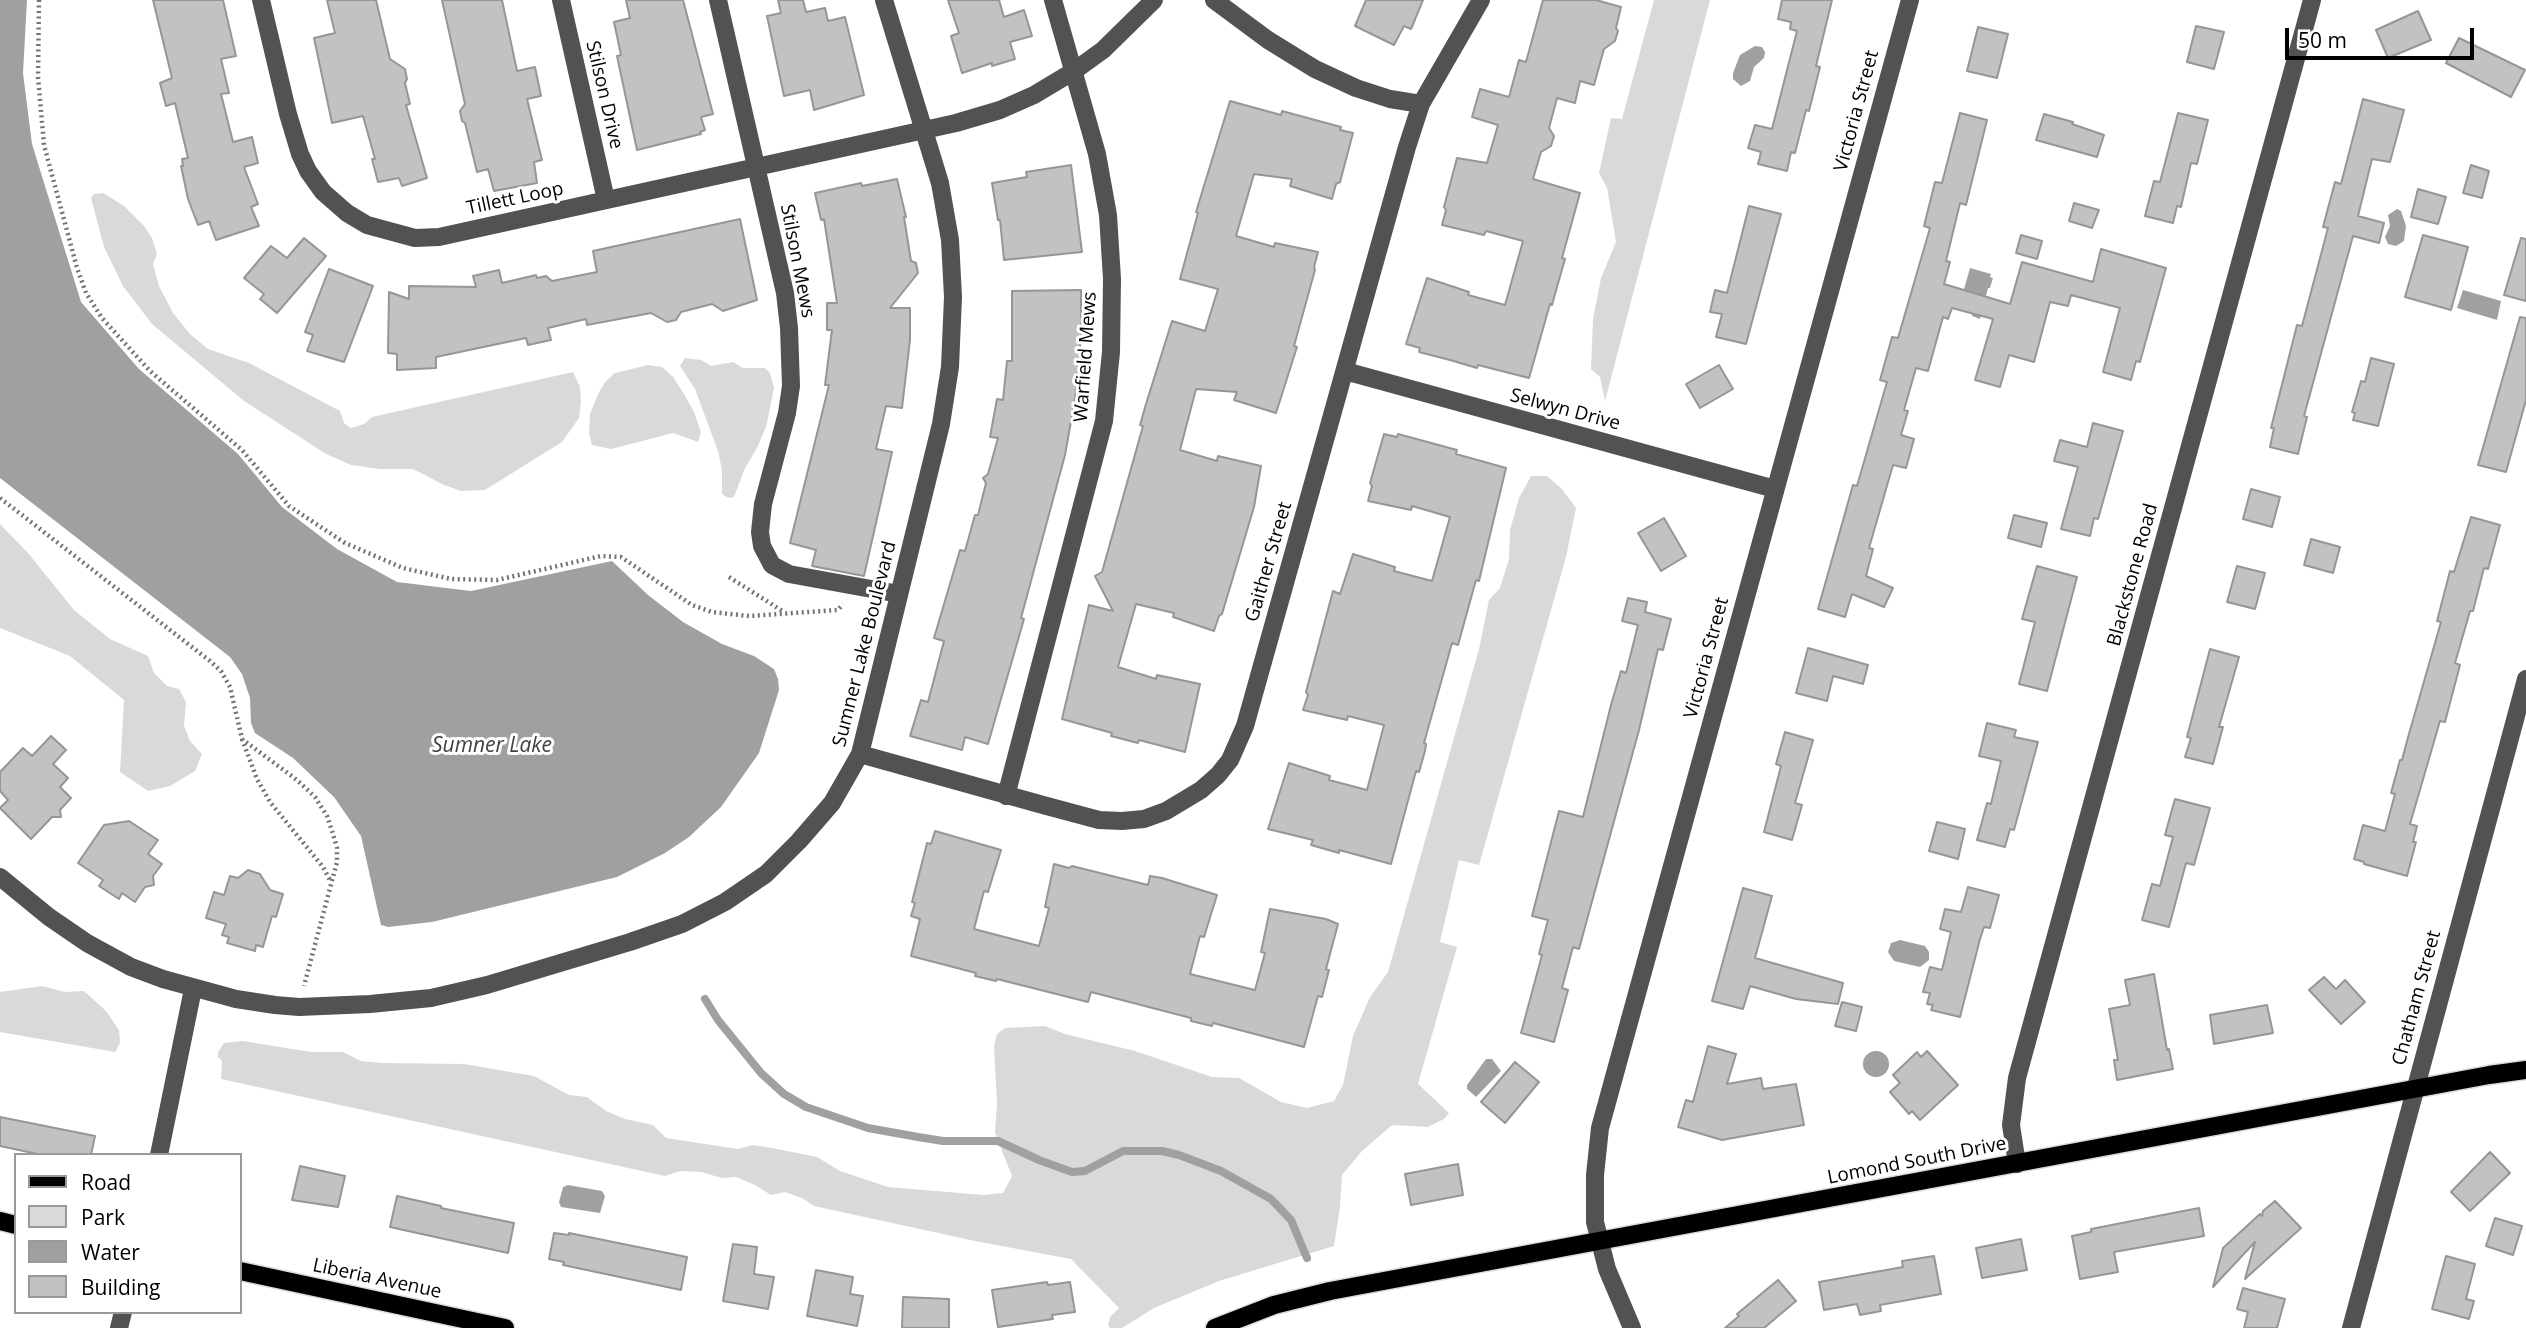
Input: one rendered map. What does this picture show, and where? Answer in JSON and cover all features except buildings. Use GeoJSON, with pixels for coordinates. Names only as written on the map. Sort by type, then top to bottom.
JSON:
{"type":"FeatureCollection","features":[{"type":"Feature","properties":{"kind":"main road","name":"Lomond South Drive"},"geometry":{"type":"LineString","coordinates":[[1215,1328],[1251,1313],[1315,1295],[2526,1070]]}},
{"type":"Feature","properties":{"kind":"main road","name":"Liberia Avenue"},"geometry":{"type":"LineString","coordinates":[[242,1271],[483,1326],[505,1328]]}},
{"type":"Feature","properties":{"kind":"street","name":"Tillett Loop"},"geometry":{"type":"LineString","coordinates":[[261,0],[288,114],[308,171],[323,192],[347,213],[391,233],[415,238],[439,237],[925,130],[1000,110],[1034,95],[1074,71],[1103,50],[1154,0]]}},
{"type":"Feature","properties":{"kind":"street","name":"Stilson Drive"},"geometry":{"type":"LineString","coordinates":[[561,0],[606,200]]}},
{"type":"Feature","properties":{"kind":"street","name":"Stilson Mews"},"geometry":{"type":"LineString","coordinates":[[718,0],[785,293],[791,359],[788,413],[763,504],[760,532],[762,546],[772,565],[782,571],[899,594]]}},
{"type":"Feature","properties":{"kind":"street","name":"Sumner Lake Boulevard"},"geometry":{"type":"LineString","coordinates":[[0,877],[49,917],[87,943],[131,967],[193,989],[236,999],[299,1007],[431,998],[487,985],[682,924],[725,902],[766,874],[832,803],[860,754],[941,424],[950,367],[953,297],[950,240],[940,183],[884,0]]}},
{"type":"Feature","properties":{"kind":"street","name":"Warfield Mews"},"geometry":{"type":"LineString","coordinates":[[1006,796],[1104,421],[1111,352],[1112,279],[1108,215],[1097,154],[1053,0]]}},
{"type":"Feature","properties":{"kind":"street"},"geometry":{"type":"LineString","coordinates":[[1214,0],[1268,40],[1315,69],[1356,88],[1390,99],[1421,104]]}},
{"type":"Feature","properties":{"kind":"street","name":"Gaither Street"},"geometry":{"type":"LineString","coordinates":[[860,754],[1100,820],[1144,819],[1186,801],[1218,775],[1230,760],[1245,726],[1421,104],[1481,0]]}},
{"type":"Feature","properties":{"kind":"street","name":"Victoria Street"},"geometry":{"type":"LineString","coordinates":[[1632,1328],[1620,1305],[1599,1243],[1595,1222],[1595,1175],[1600,1128],[1910,0]]}},
{"type":"Feature","properties":{"kind":"street","name":"Blackstone Road"},"geometry":{"type":"LineString","coordinates":[[2017,1164],[2011,1125],[2017,1078],[2312,0]]}},
{"type":"Feature","properties":{"kind":"street","name":"Selwyn Drive"},"geometry":{"type":"LineString","coordinates":[[1345,371],[1775,489]]}},
{"type":"Feature","properties":{"kind":"street","name":"Chatham Street"},"geometry":{"type":"LineString","coordinates":[[2351,1328],[2526,679]]}},
{"type":"Feature","properties":{"kind":"street"},"geometry":{"type":"LineString","coordinates":[[159,1153],[193,989]]}},
{"type":"Feature","properties":{"kind":"path"},"geometry":{"type":"LineString","coordinates":[[39,0],[38,77],[44,145],[86,293],[102,317],[150,371],[242,450],[289,506],[345,543],[403,568],[451,579],[498,580],[601,556],[621,557],[692,606],[712,612],[749,616],[838,610],[852,585]]}},
{"type":"Feature","properties":{"kind":"path"},"geometry":{"type":"LineString","coordinates":[[0,498],[221,671],[230,687],[242,738],[257,779],[270,802],[323,867],[331,885]]}},
{"type":"Feature","properties":{"kind":"path"},"geometry":{"type":"LineString","coordinates":[[729,577],[786,613]]}},
{"type":"Feature","properties":{"kind":"path"},"geometry":{"type":"LineString","coordinates":[[242,738],[315,797],[327,816],[337,848],[337,862],[299,1007]]}},
{"type":"Feature","properties":{"kind":"green space"},"geometry":{"type":"Polygon","coordinates":[[[1654,0],[1710,0],[1605,401],[1600,377],[1591,369],[1593,319],[1601,278],[1616,242],[1607,188],[1599,173],[1611,118],[1622,119],[1654,0]]]}},
{"type":"Feature","properties":{"kind":"green space"},"geometry":{"type":"Polygon","coordinates":[[[103,193],[124,206],[152,238],[157,254],[153,264],[159,286],[173,313],[190,334],[208,349],[249,363],[340,411],[344,423],[351,428],[364,424],[372,417],[573,372],[580,387],[579,418],[562,442],[485,490],[461,491],[413,469],[380,469],[351,465],[326,454],[244,401],[152,324],[123,286],[104,247],[91,198],[94,194],[103,193]]]}},
{"type":"Feature","properties":{"kind":"green space"},"geometry":{"type":"Polygon","coordinates":[[[685,358],[701,360],[711,366],[733,362],[743,368],[765,368],[770,373],[774,388],[766,427],[734,497],[728,498],[722,494],[722,470],[718,451],[695,389],[680,366],[685,358]]]}},
{"type":"Feature","properties":{"kind":"green space"},"geometry":{"type":"Polygon","coordinates":[[[648,365],[662,367],[673,377],[694,412],[701,432],[698,442],[673,433],[611,449],[592,445],[589,433],[590,414],[606,381],[615,373],[648,365]]]}},
{"type":"Feature","properties":{"kind":"green space"},"geometry":{"type":"Polygon","coordinates":[[[1531,476],[1547,476],[1562,489],[1576,508],[1566,557],[1479,865],[1459,860],[1440,942],[1457,947],[1418,1084],[1449,1113],[1444,1119],[1428,1127],[1392,1125],[1362,1151],[1342,1175],[1334,1246],[1219,1281],[1154,1308],[1122,1328],[1110,1328],[1110,1317],[1119,1308],[1071,1259],[814,1206],[785,1192],[771,1195],[736,1177],[722,1178],[701,1172],[680,1171],[665,1176],[221,1079],[222,1061],[218,1052],[224,1043],[243,1041],[311,1052],[343,1052],[361,1061],[464,1064],[534,1076],[569,1095],[587,1097],[606,1111],[625,1119],[653,1125],[666,1138],[738,1149],[753,1145],[817,1157],[840,1171],[888,1187],[983,1195],[1003,1193],[1012,1176],[995,1133],[997,1104],[994,1046],[997,1034],[1005,1028],[1045,1026],[1065,1034],[1135,1051],[1212,1077],[1239,1078],[1281,1102],[1307,1108],[1334,1101],[1343,1085],[1353,1036],[1370,997],[1388,972],[1479,649],[1489,600],[1500,588],[1509,559],[1510,530],[1519,498],[1531,476]]]}},
{"type":"Feature","properties":{"kind":"green space"},"geometry":{"type":"Polygon","coordinates":[[[0,524],[28,553],[74,610],[110,639],[148,656],[154,673],[167,686],[179,689],[186,702],[184,726],[190,741],[202,754],[195,771],[170,786],[148,791],[120,772],[124,700],[70,656],[0,628],[0,524]]]}},
{"type":"Feature","properties":{"kind":"green space"},"geometry":{"type":"Polygon","coordinates":[[[42,986],[65,992],[84,991],[106,1011],[119,1030],[120,1043],[115,1052],[0,1032],[0,992],[42,986]]]}},
{"type":"Feature","properties":{"kind":"water","name":"Sumner Lake"},"geometry":{"type":"Polygon","coordinates":[[[0,0],[27,0],[23,73],[32,144],[81,302],[139,369],[238,454],[282,507],[337,549],[397,582],[471,591],[612,561],[648,595],[683,622],[722,644],[754,656],[774,669],[779,690],[759,753],[721,807],[689,837],[665,853],[617,877],[432,922],[388,927],[381,925],[361,836],[334,797],[293,758],[255,733],[251,723],[250,698],[242,674],[230,657],[0,478],[0,0]]]}},
{"type":"Feature","properties":{"kind":"water"},"geometry":{"type":"Polygon","coordinates":[[[1755,46],[1762,47],[1764,58],[1754,67],[1750,81],[1741,86],[1733,79],[1733,73],[1740,55],[1755,46]]]}},
{"type":"Feature","properties":{"kind":"water"},"geometry":{"type":"Polygon","coordinates":[[[2397,209],[2401,211],[2406,226],[2404,241],[2396,246],[2388,244],[2385,237],[2390,226],[2388,215],[2397,209]]]}},
{"type":"Feature","properties":{"kind":"water"},"geometry":{"type":"Polygon","coordinates":[[[1970,268],[1991,274],[1990,277],[1993,278],[1980,319],[1972,316],[1972,312],[1959,307],[1970,268]]]}},
{"type":"Feature","properties":{"kind":"water"},"geometry":{"type":"Polygon","coordinates":[[[2463,290],[2501,301],[2497,320],[2457,308],[2463,290]]]}},
{"type":"Feature","properties":{"kind":"water"},"geometry":{"type":"Polygon","coordinates":[[[1900,940],[1925,946],[1929,952],[1929,960],[1920,967],[1894,961],[1888,952],[1891,943],[1900,940]]]}},
{"type":"Feature","properties":{"kind":"water"},"geometry":{"type":"Polygon","coordinates":[[[1876,1051],[1885,1055],[1889,1064],[1885,1073],[1876,1077],[1867,1073],[1863,1064],[1867,1055],[1876,1051]]]}},
{"type":"Feature","properties":{"kind":"water"},"geometry":{"type":"Polygon","coordinates":[[[1486,1059],[1492,1059],[1501,1071],[1476,1097],[1467,1089],[1467,1085],[1486,1059]]]}},
{"type":"Feature","properties":{"kind":"water"},"geometry":{"type":"Polygon","coordinates":[[[568,1185],[602,1191],[605,1196],[600,1213],[561,1207],[559,1202],[563,1187],[568,1185]]]}},
{"type":"Feature","properties":{"kind":"waterway"},"geometry":{"type":"LineString","coordinates":[[705,999],[718,1020],[761,1073],[784,1094],[806,1107],[868,1128],[918,1137],[943,1141],[998,1141],[1072,1172],[1085,1171],[1123,1151],[1162,1151],[1179,1155],[1221,1171],[1271,1199],[1291,1220],[1307,1258]]}}]}
